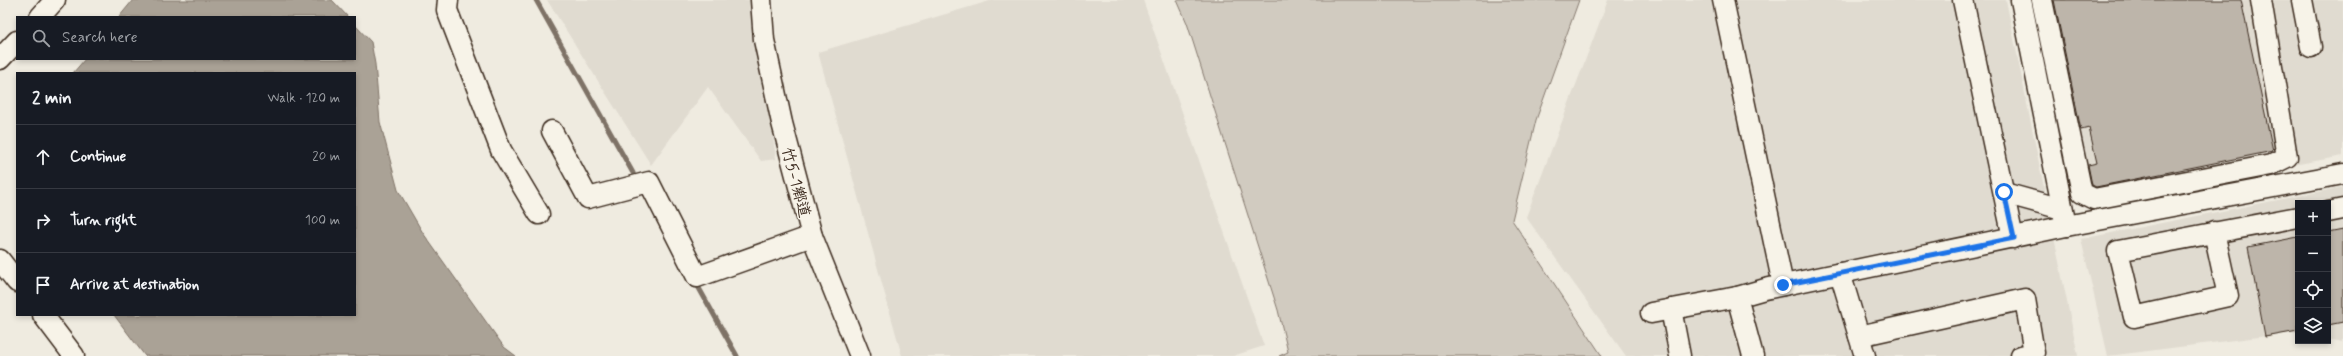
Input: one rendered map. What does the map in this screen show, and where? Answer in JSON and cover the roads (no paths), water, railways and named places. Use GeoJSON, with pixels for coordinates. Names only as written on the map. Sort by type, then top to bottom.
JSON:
{"type":"FeatureCollection","features":[{"type":"Feature","properties":{"kind":"street"},"geometry":{"type":"LineString","coordinates":[[41,16],[56,0]]}},
{"type":"Feature","properties":{"kind":"street"},"geometry":{"type":"LineString","coordinates":[[448,0],[447,10],[500,150],[538,214]]}},
{"type":"Feature","properties":{"kind":"street","name":"竹5-1鄉道"},"geometry":{"type":"LineString","coordinates":[[761,0],[764,40],[770,70],[782,123],[812,236],[860,356]]}},
{"type":"Feature","properties":{"kind":"street"},"geometry":{"type":"LineString","coordinates":[[1723,0],[1783,285]]}},
{"type":"Feature","properties":{"kind":"street"},"geometry":{"type":"LineString","coordinates":[[1964,0],[2014,238]]}},
{"type":"Feature","properties":{"kind":"street"},"geometry":{"type":"LineString","coordinates":[[2021,0],[2064,218]]}},
{"type":"Feature","properties":{"kind":"street"},"geometry":{"type":"LineString","coordinates":[[2042,0],[2082,193],[2094,199],[2271,165],[2287,157],[2261,0]]}},
{"type":"Feature","properties":{"kind":"street"},"geometry":{"type":"LineString","coordinates":[[2302,0],[2311,47]]}},
{"type":"Feature","properties":{"kind":"street"},"geometry":{"type":"LineString","coordinates":[[0,60],[16,42]]}},
{"type":"Feature","properties":{"kind":"street"},"geometry":{"type":"LineString","coordinates":[[552,131],[588,198],[649,182],[697,277],[812,236]]}},
{"type":"Feature","properties":{"kind":"street"},"geometry":{"type":"LineString","coordinates":[[1651,313],[1737,297],[1783,285],[2014,238],[2064,218],[2343,174]]}},
{"type":"Feature","properties":{"kind":"street"},"geometry":{"type":"LineString","coordinates":[[2004,192],[2064,218]]}},
{"type":"Feature","properties":{"kind":"street"},"geometry":{"type":"LineString","coordinates":[[2331,211],[2343,209]]}},
{"type":"Feature","properties":{"kind":"street"},"geometry":{"type":"LineString","coordinates":[[2214,232],[2228,296],[2134,317],[2118,252],[2214,232],[2295,218]]}},
{"type":"Feature","properties":{"kind":"street"},"geometry":{"type":"LineString","coordinates":[[0,260],[16,281]]}},
{"type":"Feature","properties":{"kind":"street"},"geometry":{"type":"LineString","coordinates":[[1840,273],[1865,356]]}},
{"type":"Feature","properties":{"kind":"street"},"geometry":{"type":"LineString","coordinates":[[1737,297],[1753,356]]}},
{"type":"Feature","properties":{"kind":"street"},"geometry":{"type":"LineString","coordinates":[[1859,336],[2025,299],[2034,353],[2021,356]]}},
{"type":"Feature","properties":{"kind":"street"},"geometry":{"type":"LineString","coordinates":[[1671,309],[1680,356]]}},
{"type":"Feature","properties":{"kind":"street"},"geometry":{"type":"LineString","coordinates":[[43,316],[74,356]]}},
{"type":"Feature","properties":{"kind":"waterway"},"geometry":{"type":"LineString","coordinates":[[536,0],[633,173]]}},
{"type":"Feature","properties":{"kind":"waterway"},"geometry":{"type":"LineString","coordinates":[[695,281],[737,356]]}}]}
